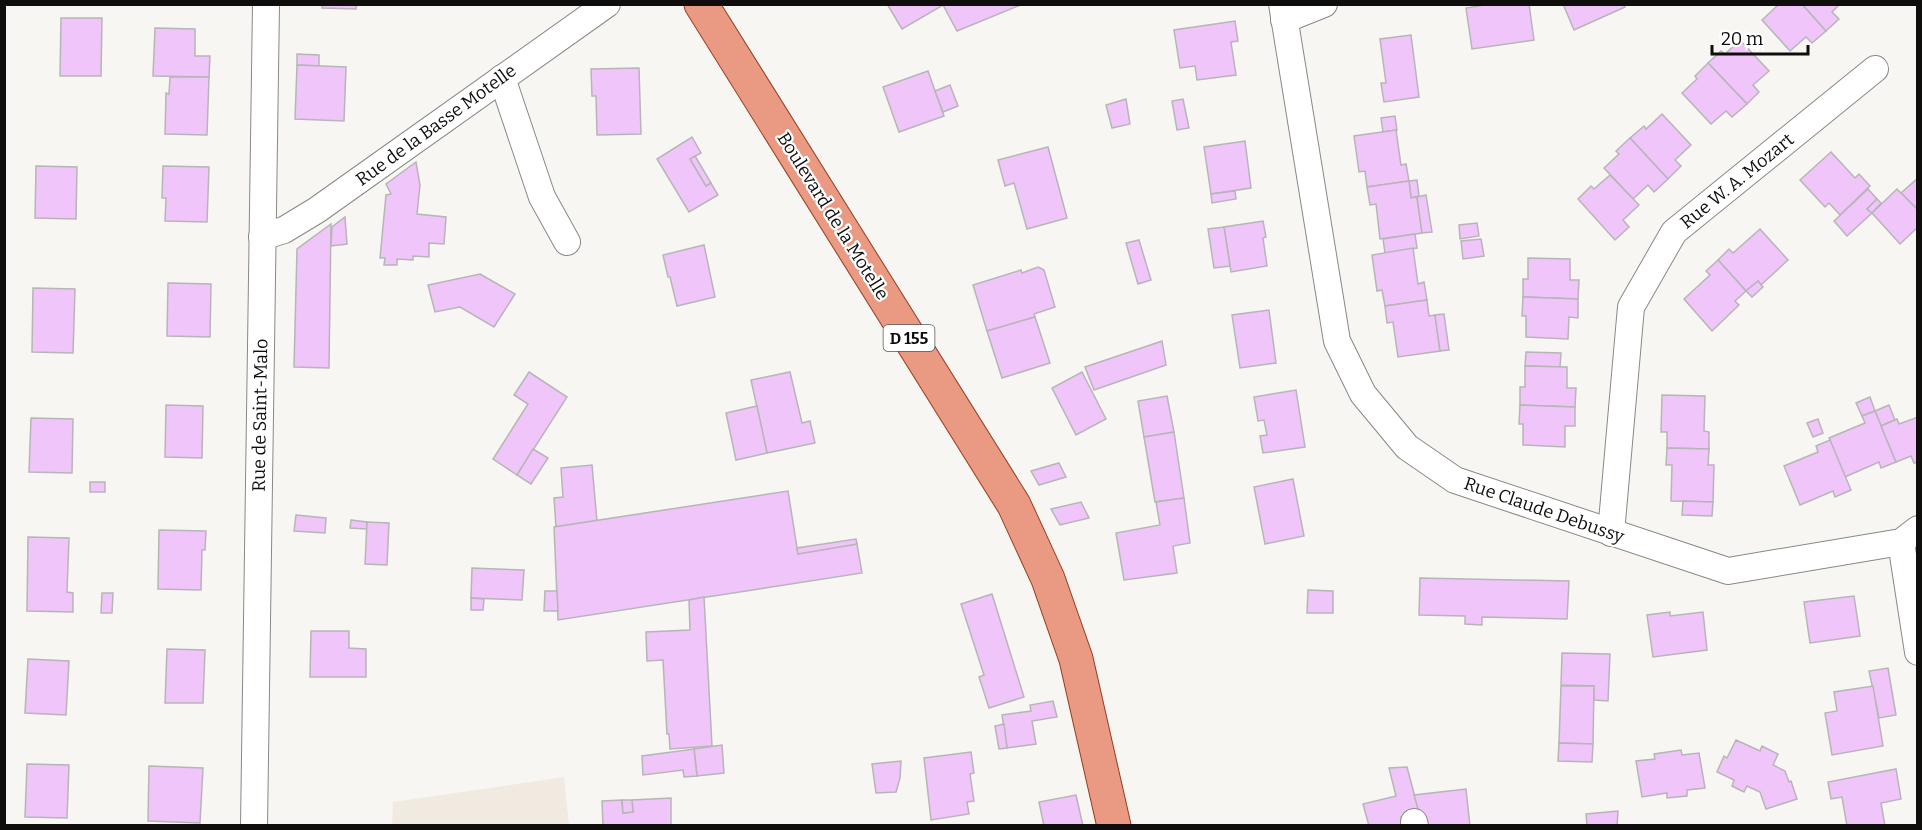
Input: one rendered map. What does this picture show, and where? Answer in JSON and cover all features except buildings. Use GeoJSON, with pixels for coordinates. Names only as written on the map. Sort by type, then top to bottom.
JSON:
{"type":"FeatureCollection","features":[{"type":"Feature","properties":{"kind":"main road","name":"Boulevard de la Motelle"},"geometry":{"type":"LineString","coordinates":[[701,4],[1014,505],[1048,579],[1076,659],[1114,825]]}},
{"type":"Feature","properties":{"kind":"street","name":"Rue de Saint-Malo"},"geometry":{"type":"LineString","coordinates":[[254,825],[266,4]]}},
{"type":"Feature","properties":{"kind":"street","name":"Rue de la Basse Motelle"},"geometry":{"type":"LineString","coordinates":[[262,237],[284,230],[318,210],[607,4]]}},
{"type":"Feature","properties":{"kind":"street","name":"Rue Claude Debussy"},"geometry":{"type":"LineString","coordinates":[[1324,4],[1283,12],[1337,341],[1363,394],[1407,447],[1455,480],[1728,571],[1909,536]]}},
{"type":"Feature","properties":{"kind":"street","name":"Rue W. A. Mozart"},"geometry":{"type":"LineString","coordinates":[[1611,533],[1631,307],[1674,232],[1875,69]]}},
{"type":"Feature","properties":{"kind":"street"},"geometry":{"type":"LineString","coordinates":[[502,78],[542,197],[567,242]]}},
{"type":"Feature","properties":{"kind":"street"},"geometry":{"type":"LineString","coordinates":[[1909,536],[1917,652]]}},
{"type":"Feature","properties":{"kind":"shaded area"},"geometry":{"type":"Polygon","coordinates":[[[564,777],[569,825],[392,825],[393,802],[564,777]]]}}]}
